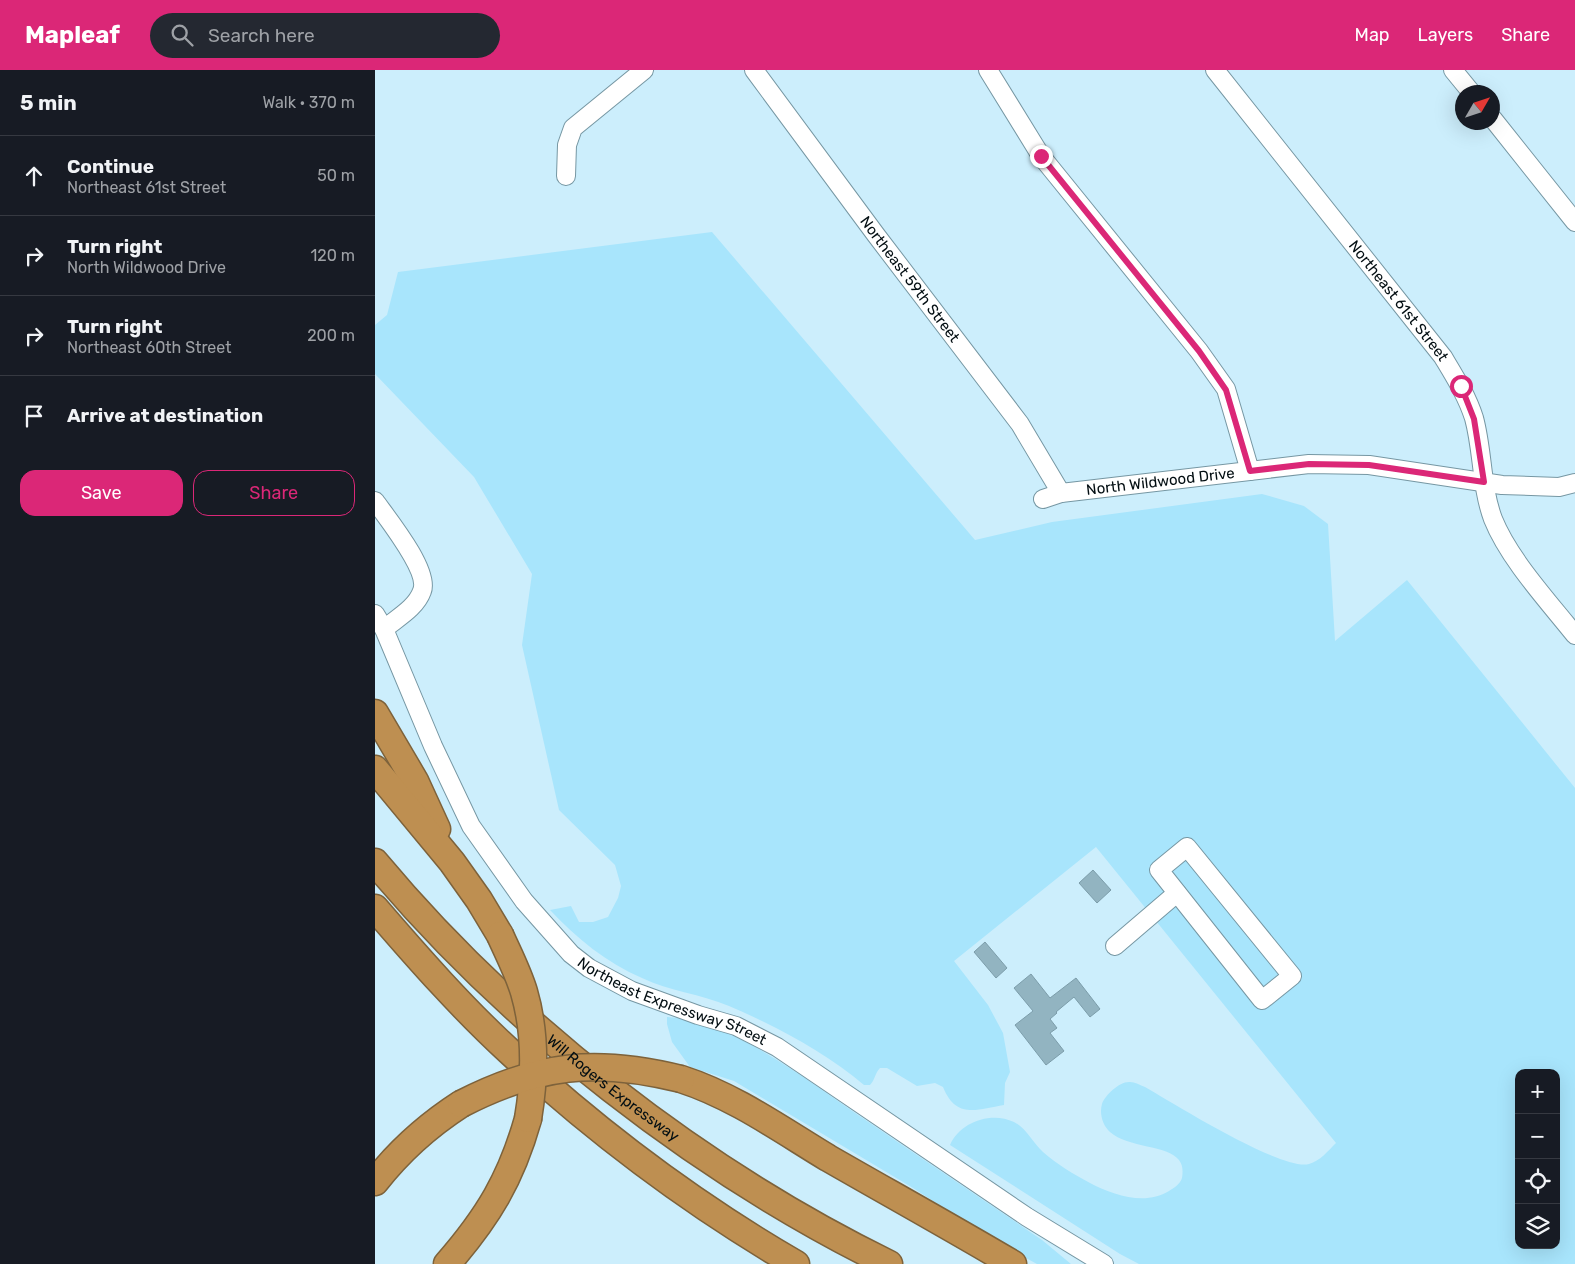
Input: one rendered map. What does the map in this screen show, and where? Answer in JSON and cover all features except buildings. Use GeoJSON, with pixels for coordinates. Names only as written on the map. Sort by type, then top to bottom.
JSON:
{"type":"FeatureCollection","features":[{"type":"Feature","properties":{"kind":"highway"},"geometry":{"type":"LineString","coordinates":[[375,713],[415,781],[453,862]]}},
{"type":"Feature","properties":{"kind":"highway"},"geometry":{"type":"LineString","coordinates":[[375,769],[453,862],[479,900],[500,935],[521,984],[529,1017],[533,1063],[532,1088],[528,1119],[514,1163],[493,1204],[479,1226],[447,1264]]}},
{"type":"Feature","properties":{"kind":"highway"},"geometry":{"type":"LineString","coordinates":[[375,853],[400,892]]}},
{"type":"Feature","properties":{"kind":"highway","name":"Will Rogers Expressway"},"geometry":{"type":"LineString","coordinates":[[375,862],[400,892],[499,993],[560,1047],[612,1088],[671,1132],[760,1193],[889,1264]]}},
{"type":"Feature","properties":{"kind":"highway"},"geometry":{"type":"LineString","coordinates":[[375,908],[440,980],[509,1050],[555,1091],[673,1184],[796,1264]]}},
{"type":"Feature","properties":{"kind":"highway"},"geometry":{"type":"LineString","coordinates":[[375,1182],[420,1132],[461,1104],[490,1089],[541,1072],[567,1068],[596,1066],[647,1070],[702,1086],[749,1110],[1013,1264]]}},
{"type":"Feature","properties":{"kind":"street"},"geometry":{"type":"LineString","coordinates":[[566,176],[567,145],[573,128],[644,70]]}},
{"type":"Feature","properties":{"kind":"street","name":"Northeast 59th Street"},"geometry":{"type":"LineString","coordinates":[[754,70],[876,236],[1021,424],[1061,493]]}},
{"type":"Feature","properties":{"kind":"street"},"geometry":{"type":"LineString","coordinates":[[988,70],[1041,156],[1199,351],[1226,390],[1250,471]]}},
{"type":"Feature","properties":{"kind":"street","name":"Northeast 61st Street"},"geometry":{"type":"LineString","coordinates":[[1215,70],[1447,364],[1461,386],[1474,419],[1484,482],[1493,519],[1508,546],[1575,635]]}},
{"type":"Feature","properties":{"kind":"street"},"geometry":{"type":"LineString","coordinates":[[1453,70],[1465,85]]}},
{"type":"Feature","properties":{"kind":"street"},"geometry":{"type":"LineString","coordinates":[[1500,128],[1575,222]]}},
{"type":"Feature","properties":{"kind":"street","name":"North Wildwood Drive"},"geometry":{"type":"LineString","coordinates":[[1043,499],[1061,493],[1309,464],[1369,465],[1502,485],[1559,487],[1575,483]]}},
{"type":"Feature","properties":{"kind":"street"},"geometry":{"type":"LineString","coordinates":[[375,501],[413,556],[423,578],[423,590],[415,604],[379,621]]}},
{"type":"Feature","properties":{"kind":"street","name":"Northeast Expressway Street"},"geometry":{"type":"LineString","coordinates":[[379,621],[433,746],[471,826],[524,901],[571,954],[589,968],[632,991],[698,1015],[736,1026],[777,1047],[1027,1217],[1104,1264]]}},
{"type":"Feature","properties":{"kind":"street"},"geometry":{"type":"LineString","coordinates":[[1187,847],[1292,976],[1262,1000],[1177,894],[1159,870],[1187,847]]}},
{"type":"Feature","properties":{"kind":"street"},"geometry":{"type":"LineString","coordinates":[[1115,946],[1177,894]]}},
{"type":"Feature","properties":{"kind":"shaded area"},"geometry":{"type":"Polygon","coordinates":[[[712,232],[975,540],[1052,522],[1262,494],[1304,506],[1328,524],[1335,641],[1407,580],[1575,788],[1575,1264],[1139,1264],[1120,1254],[950,1145],[961,1130],[977,1121],[986,1118],[1005,1119],[1014,1122],[1022,1128],[1039,1148],[1054,1161],[1090,1183],[1129,1197],[1150,1198],[1160,1195],[1173,1189],[1181,1180],[1182,1169],[1179,1160],[1174,1155],[1118,1137],[1110,1132],[1102,1120],[1101,1108],[1106,1097],[1113,1089],[1126,1082],[1136,1083],[1145,1087],[1252,1147],[1295,1163],[1313,1163],[1336,1143],[1096,847],[954,961],[988,1005],[1003,1033],[1010,1072],[1005,1083],[1004,1105],[984,1109],[968,1110],[961,1108],[948,1097],[943,1087],[935,1083],[917,1086],[887,1068],[880,1068],[870,1085],[864,1085],[834,1062],[782,1031],[718,1002],[642,978],[604,957],[581,940],[550,910],[571,906],[579,922],[593,922],[608,917],[618,898],[621,886],[615,865],[559,810],[522,645],[532,574],[474,477],[375,374],[375,325],[387,315],[398,272],[712,232]]]}},
{"type":"Feature","properties":{"kind":"shaded area"},"geometry":{"type":"Polygon","coordinates":[[[667,1017],[693,1021],[720,1030],[773,1058],[1042,1240],[1071,1264],[1037,1264],[990,1238],[913,1188],[734,1081],[690,1067],[672,1042],[667,1017]]]}},
{"type":"Feature","properties":{"kind":"route"},"geometry":{"type":"LineString","coordinates":[[1041,156],[1199,351],[1226,390],[1250,471],[1309,464],[1369,465],[1484,482],[1474,419],[1461,386]]}}]}
